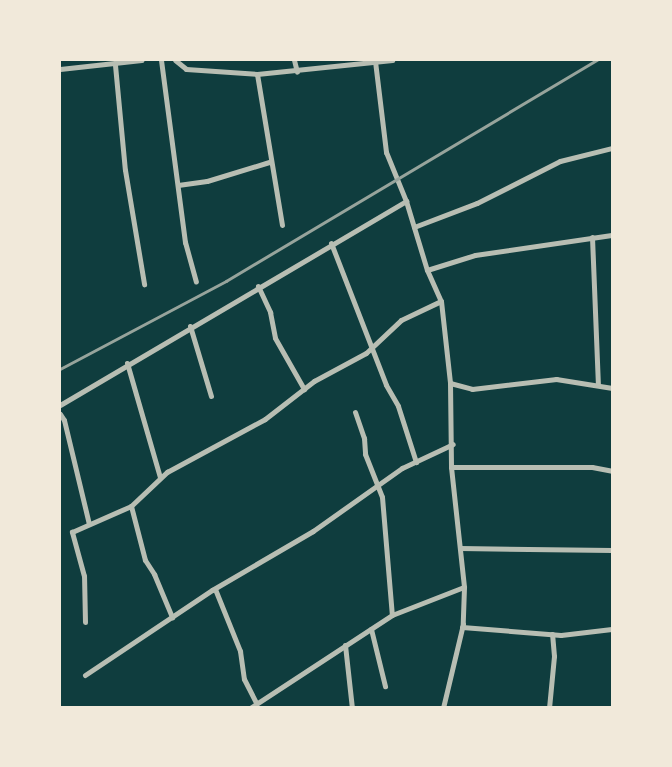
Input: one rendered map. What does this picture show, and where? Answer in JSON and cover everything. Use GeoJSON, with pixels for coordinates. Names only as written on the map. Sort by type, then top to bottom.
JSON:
{"type":"FeatureCollection","features":[{"type":"Feature","properties":{"kind":"street"},"geometry":{"type":"LineString","coordinates":[[60,69],[142,60]]}},
{"type":"Feature","properties":{"kind":"street"},"geometry":{"type":"LineString","coordinates":[[161,60],[185,242],[196,282]]}},
{"type":"Feature","properties":{"kind":"street"},"geometry":{"type":"LineString","coordinates":[[175,60],[186,69],[257,74],[297,72],[392,60]]}},
{"type":"Feature","properties":{"kind":"street"},"geometry":{"type":"LineString","coordinates":[[294,60],[297,72]]}},
{"type":"Feature","properties":{"kind":"street"},"geometry":{"type":"LineString","coordinates":[[375,61],[386,152],[406,201],[427,270],[441,300],[450,383],[453,444],[451,467],[464,587],[463,626],[443,708]]}},
{"type":"Feature","properties":{"kind":"street"},"geometry":{"type":"LineString","coordinates":[[115,65],[125,170],[144,284]]}},
{"type":"Feature","properties":{"kind":"street"},"geometry":{"type":"LineString","coordinates":[[257,74],[265,109],[269,162],[282,225]]}},
{"type":"Feature","properties":{"kind":"street"},"geometry":{"type":"LineString","coordinates":[[414,227],[477,203],[560,161],[612,148]]}},
{"type":"Feature","properties":{"kind":"street"},"geometry":{"type":"LineString","coordinates":[[178,185],[207,181],[269,162]]}},
{"type":"Feature","properties":{"kind":"street"},"geometry":{"type":"LineString","coordinates":[[60,405],[127,363],[406,201]]}},
{"type":"Feature","properties":{"kind":"street"},"geometry":{"type":"LineString","coordinates":[[427,270],[475,255],[612,235]]}},
{"type":"Feature","properties":{"kind":"street"},"geometry":{"type":"LineString","coordinates":[[592,237],[598,385]]}},
{"type":"Feature","properties":{"kind":"street"},"geometry":{"type":"LineString","coordinates":[[331,243],[386,384],[398,406],[416,462]]}},
{"type":"Feature","properties":{"kind":"street"},"geometry":{"type":"LineString","coordinates":[[258,286],[270,312],[275,338],[304,389]]}},
{"type":"Feature","properties":{"kind":"street"},"geometry":{"type":"LineString","coordinates":[[85,622],[84,576],[72,532],[131,506],[160,477],[265,419],[304,389],[372,348],[401,320],[441,300]]}},
{"type":"Feature","properties":{"kind":"street"},"geometry":{"type":"LineString","coordinates":[[190,326],[211,396]]}},
{"type":"Feature","properties":{"kind":"street"},"geometry":{"type":"LineString","coordinates":[[127,363],[160,477]]}},
{"type":"Feature","properties":{"kind":"street"},"geometry":{"type":"LineString","coordinates":[[450,383],[472,389],[556,379],[612,388]]}},
{"type":"Feature","properties":{"kind":"street"},"geometry":{"type":"LineString","coordinates":[[355,412],[365,454],[378,488],[386,526],[392,615]]}},
{"type":"Feature","properties":{"kind":"street"},"geometry":{"type":"LineString","coordinates":[[60,414],[64,420],[89,524]]}},
{"type":"Feature","properties":{"kind":"street"},"geometry":{"type":"LineString","coordinates":[[85,674],[215,589],[313,531],[416,462],[453,444]]}},
{"type":"Feature","properties":{"kind":"street"},"geometry":{"type":"LineString","coordinates":[[451,467],[593,467],[612,471]]}},
{"type":"Feature","properties":{"kind":"street"},"geometry":{"type":"LineString","coordinates":[[131,506],[145,560],[154,574],[172,617]]}},
{"type":"Feature","properties":{"kind":"street"},"geometry":{"type":"LineString","coordinates":[[460,548],[612,550]]}},
{"type":"Feature","properties":{"kind":"street"},"geometry":{"type":"LineString","coordinates":[[250,708],[392,615],[464,587]]}},
{"type":"Feature","properties":{"kind":"street"},"geometry":{"type":"LineString","coordinates":[[215,589],[240,651],[244,679],[256,703]]}},
{"type":"Feature","properties":{"kind":"street"},"geometry":{"type":"LineString","coordinates":[[463,626],[552,634],[612,629]]}},
{"type":"Feature","properties":{"kind":"street"},"geometry":{"type":"LineString","coordinates":[[371,629],[385,686]]}},
{"type":"Feature","properties":{"kind":"street"},"geometry":{"type":"LineString","coordinates":[[549,708],[554,656],[552,634]]}},
{"type":"Feature","properties":{"kind":"street"},"geometry":{"type":"LineString","coordinates":[[345,645],[352,708]]}},
{"type":"Feature","properties":{"kind":"street"},"geometry":{"type":"LineString","coordinates":[[263,698],[264,708]]}},
{"type":"Feature","properties":{"kind":"railway"},"geometry":{"type":"LineString","coordinates":[[60,369],[226,281],[597,60]]}}]}
